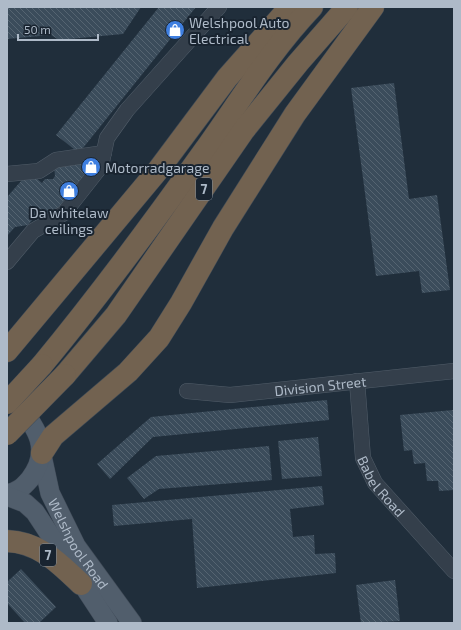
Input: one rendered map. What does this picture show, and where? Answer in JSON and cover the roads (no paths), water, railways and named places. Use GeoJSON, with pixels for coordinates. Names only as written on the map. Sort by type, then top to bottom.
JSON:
{"type":"FeatureCollection","features":[{"type":"Feature","properties":{"kind":"highway"},"geometry":{"type":"LineString","coordinates":[[7,351],[159,168],[227,78],[290,7]]}},
{"type":"Feature","properties":{"kind":"highway","name":"7"},"geometry":{"type":"LineString","coordinates":[[7,403],[42,365],[139,243],[254,78],[291,29],[312,7]]}},
{"type":"Feature","properties":{"kind":"highway","name":"7"},"geometry":{"type":"LineString","coordinates":[[7,434],[65,375],[116,315],[244,130],[298,63],[347,7]]}},
{"type":"Feature","properties":{"kind":"highway"},"geometry":{"type":"LineString","coordinates":[[42,454],[53,436],[128,372],[159,338],[224,228],[295,114],[373,7]]}},
{"type":"Feature","properties":{"kind":"highway","name":"7"},"geometry":{"type":"LineString","coordinates":[[7,541],[28,544],[48,555],[81,584]]}},
{"type":"Feature","properties":{"kind":"main road","name":"Welshpool Road"},"geometry":{"type":"LineString","coordinates":[[7,392],[32,422],[40,441],[50,493],[76,546],[132,623]]}},
{"type":"Feature","properties":{"kind":"main road"},"geometry":{"type":"LineString","coordinates":[[7,495],[19,490],[25,484],[37,468],[42,454]]}},
{"type":"Feature","properties":{"kind":"main road","name":"Welshpool Road"},"geometry":{"type":"LineString","coordinates":[[7,495],[21,500],[32,508],[108,623]]}},
{"type":"Feature","properties":{"kind":"street"},"geometry":{"type":"LineString","coordinates":[[7,262],[33,231],[64,213],[101,166],[107,138],[127,110],[219,7]]}},
{"type":"Feature","properties":{"kind":"street"},"geometry":{"type":"LineString","coordinates":[[7,174],[40,171],[56,160],[104,153]]}},
{"type":"Feature","properties":{"kind":"street","name":"Division Street"},"geometry":{"type":"LineString","coordinates":[[187,391],[230,395],[454,371]]}},
{"type":"Feature","properties":{"kind":"street","name":"Babel Road"},"geometry":{"type":"LineString","coordinates":[[357,381],[363,458],[368,470],[375,483],[454,571]]}},
{"type":"Feature","properties":{"kind":"place","name":"Welshpool Auto Electrical"},"geometry":{"type":"Point","coordinates":[175,30]}},
{"type":"Feature","properties":{"kind":"place","name":"Motorradgarage"},"geometry":{"type":"Point","coordinates":[91,167]}},
{"type":"Feature","properties":{"kind":"place","name":"Da whitelaw ceilings"},"geometry":{"type":"Point","coordinates":[69,191]}}]}
